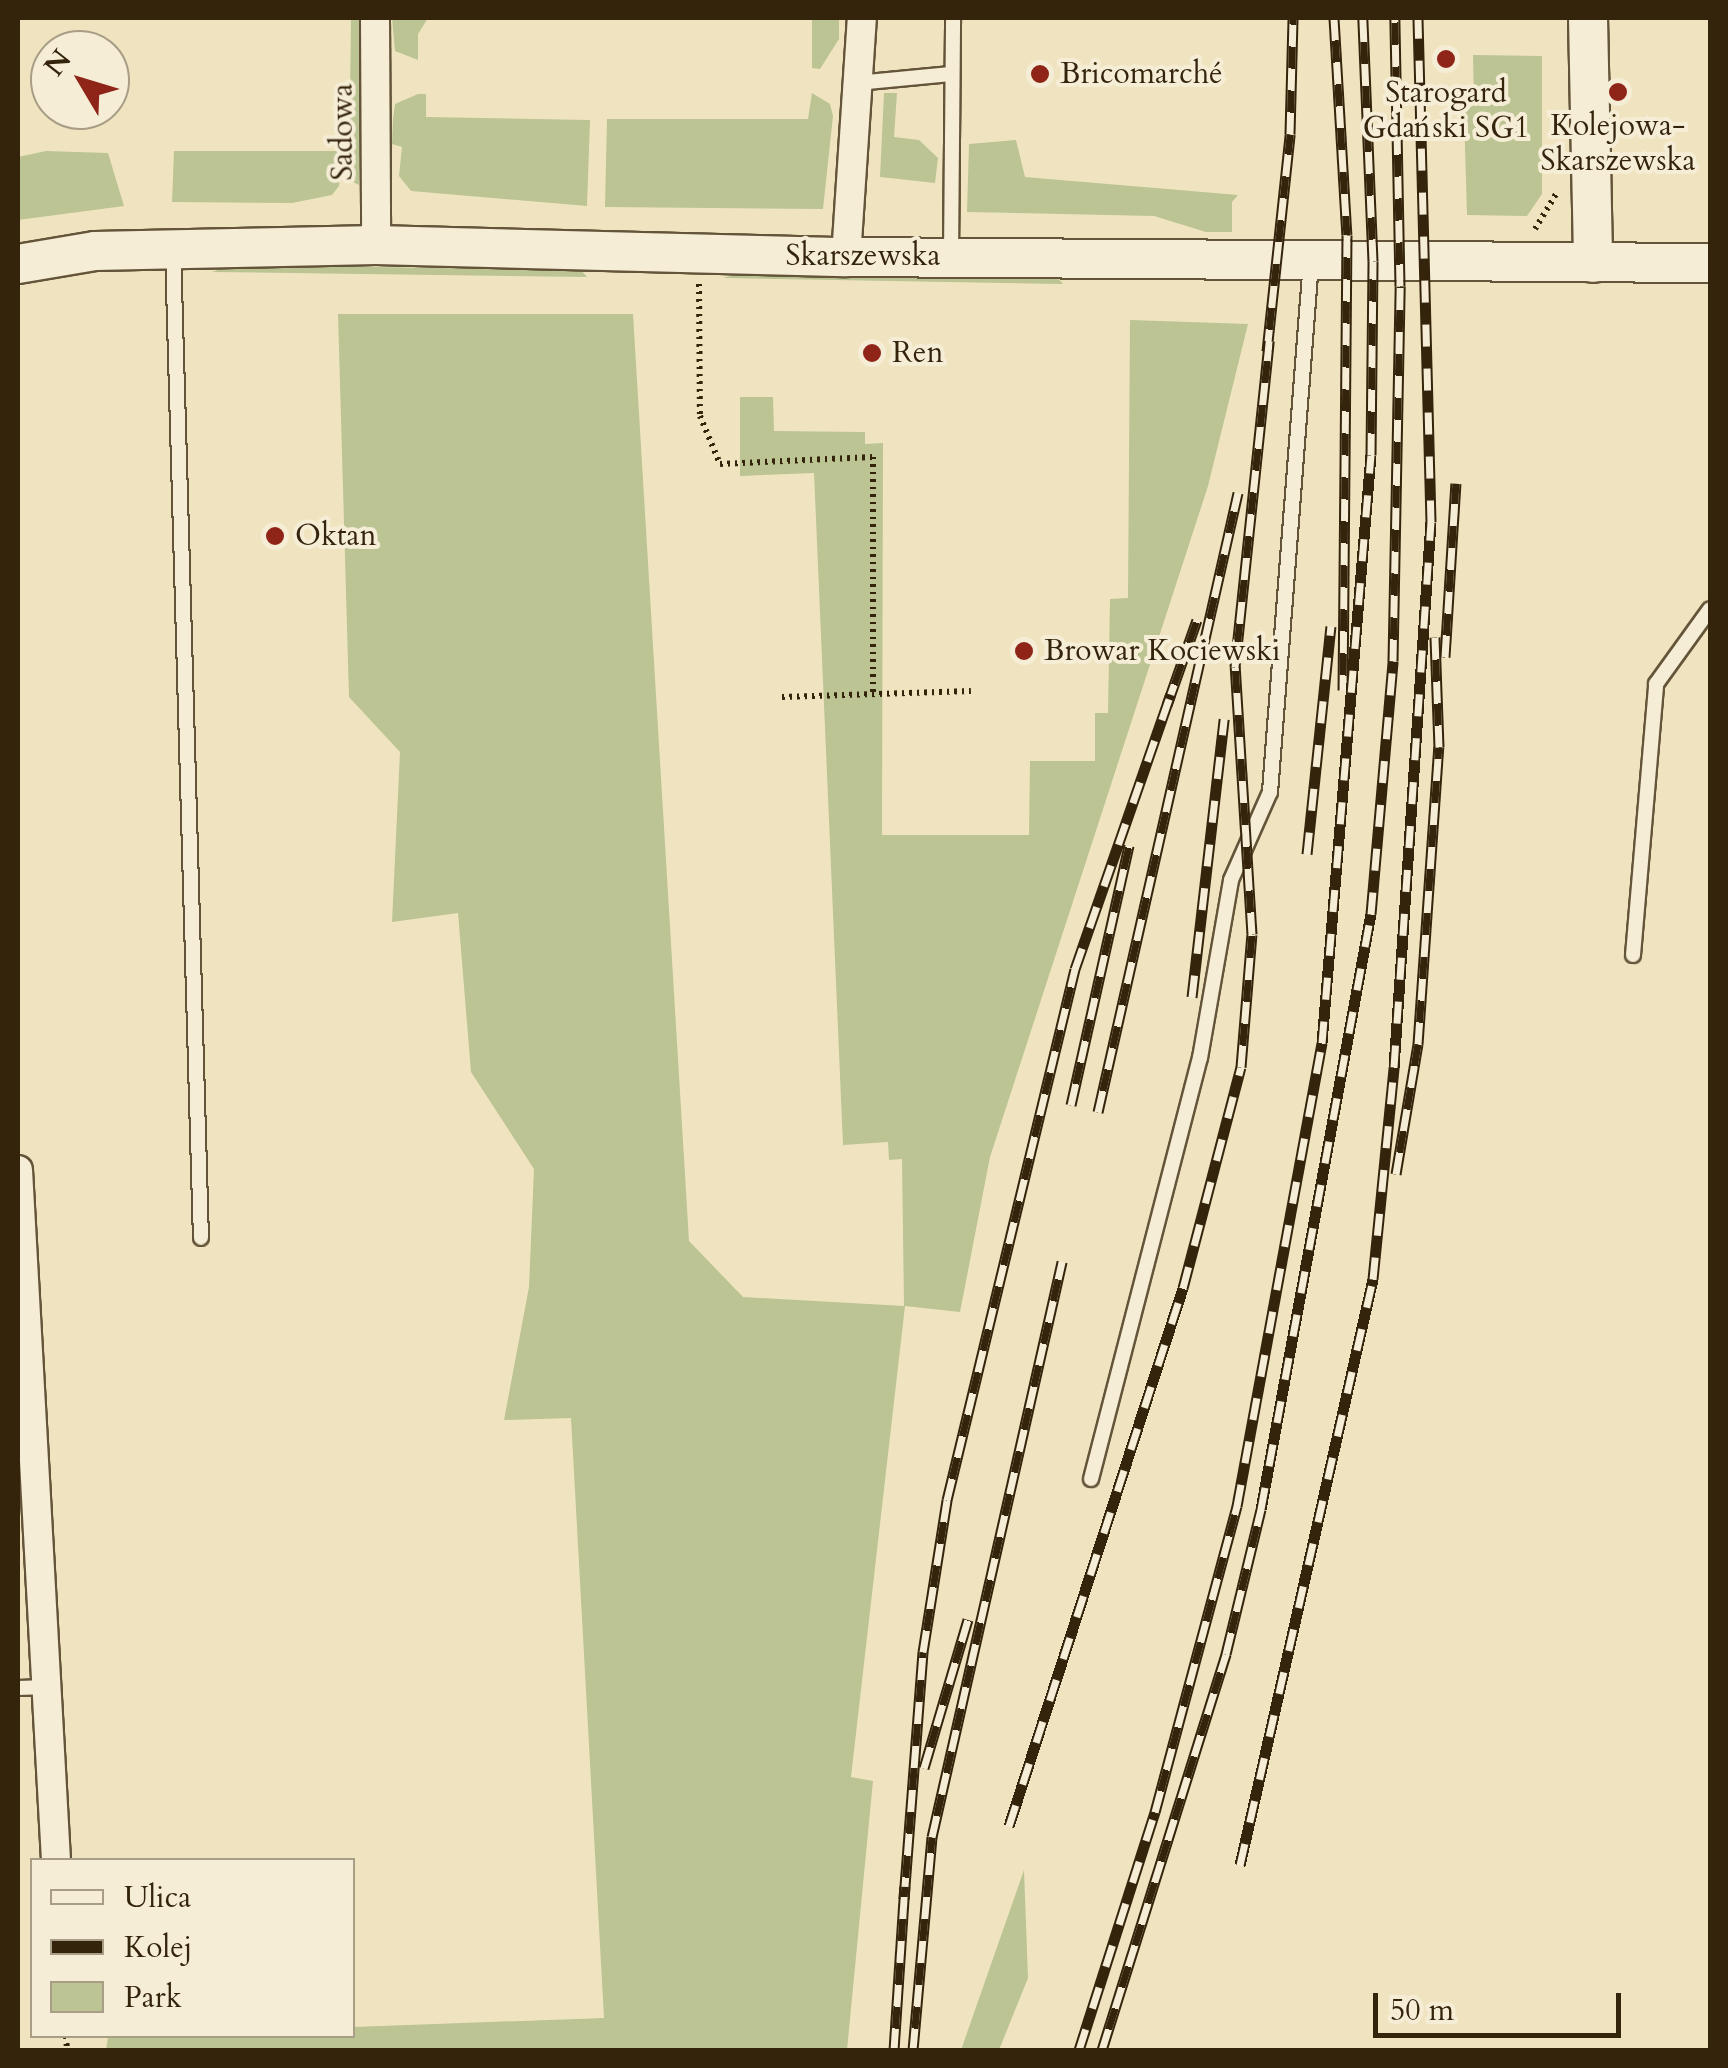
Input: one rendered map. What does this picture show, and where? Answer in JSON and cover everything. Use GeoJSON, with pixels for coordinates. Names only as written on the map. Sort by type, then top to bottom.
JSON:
{"type":"FeatureCollection","features":[{"type":"Feature","properties":{"kind":"main road"},"geometry":{"type":"LineString","coordinates":[[1588,18],[1593,263]]}},
{"type":"Feature","properties":{"kind":"main road","name":"Skarszewska"},"geometry":{"type":"LineString","coordinates":[[18,264],[95,251],[376,246],[846,257],[1710,263]]}},
{"type":"Feature","properties":{"kind":"street","name":"Sadowa"},"geometry":{"type":"LineString","coordinates":[[375,18],[376,246]]}},
{"type":"Feature","properties":{"kind":"street"},"geometry":{"type":"LineString","coordinates":[[846,257],[862,18]]}},
{"type":"Feature","properties":{"kind":"street"},"geometry":{"type":"LineString","coordinates":[[18,1170],[56,1858]]}},
{"type":"Feature","properties":{"kind":"lane"},"geometry":{"type":"LineString","coordinates":[[952,257],[953,18]]}},
{"type":"Feature","properties":{"kind":"lane"},"geometry":{"type":"LineString","coordinates":[[856,82],[952,74]]}},
{"type":"Feature","properties":{"kind":"lane"},"geometry":{"type":"LineString","coordinates":[[172,249],[200,1238]]}},
{"type":"Feature","properties":{"kind":"lane"},"geometry":{"type":"LineString","coordinates":[[1091,1479],[1204,1040],[1231,880],[1270,792],[1311,260]]}},
{"type":"Feature","properties":{"kind":"lane"},"geometry":{"type":"LineString","coordinates":[[1633,955],[1656,684],[1710,609]]}},
{"type":"Feature","properties":{"kind":"lane"},"geometry":{"type":"LineString","coordinates":[[18,1688],[48,1686]]}},
{"type":"Feature","properties":{"kind":"path"},"geometry":{"type":"LineString","coordinates":[[694,254],[700,416],[720,464],[873,457],[874,694]]}},
{"type":"Feature","properties":{"kind":"path"},"geometry":{"type":"LineString","coordinates":[[782,697],[971,691]]}},
{"type":"Feature","properties":{"kind":"green space"},"geometry":{"type":"Polygon","coordinates":[[[351,18],[362,18],[359,185],[349,180],[351,18]]]}},
{"type":"Feature","properties":{"kind":"green space"},"geometry":{"type":"Polygon","coordinates":[[[392,18],[428,18],[418,34],[418,60],[395,51],[392,18]]]}},
{"type":"Feature","properties":{"kind":"green space"},"geometry":{"type":"Polygon","coordinates":[[[812,18],[839,18],[839,39],[820,69],[812,68],[812,18]]]}},
{"type":"Feature","properties":{"kind":"green space"},"geometry":{"type":"Polygon","coordinates":[[[1473,55],[1542,56],[1542,194],[1527,216],[1467,215],[1464,114],[1474,104],[1473,55]]]}},
{"type":"Feature","properties":{"kind":"green space"},"geometry":{"type":"Polygon","coordinates":[[[812,93],[830,104],[833,116],[823,209],[605,207],[607,119],[808,119],[812,93]]]}},
{"type":"Feature","properties":{"kind":"green space"},"geometry":{"type":"Polygon","coordinates":[[[884,93],[897,93],[894,137],[919,140],[938,158],[935,183],[880,177],[884,93]]]}},
{"type":"Feature","properties":{"kind":"green space"},"geometry":{"type":"Polygon","coordinates":[[[426,94],[426,117],[590,120],[587,206],[411,191],[399,176],[402,147],[392,144],[393,119],[395,104],[426,94]]]}},
{"type":"Feature","properties":{"kind":"green space"},"geometry":{"type":"Polygon","coordinates":[[[1016,140],[1025,177],[1238,195],[1232,202],[1232,232],[1206,232],[1154,216],[967,212],[969,144],[1016,140]]]}},
{"type":"Feature","properties":{"kind":"green space"},"geometry":{"type":"Polygon","coordinates":[[[46,151],[108,153],[124,206],[18,220],[18,157],[46,151]]]}},
{"type":"Feature","properties":{"kind":"green space"},"geometry":{"type":"Polygon","coordinates":[[[174,151],[343,151],[339,186],[332,195],[292,203],[172,202],[174,151]]]}},
{"type":"Feature","properties":{"kind":"green space"},"geometry":{"type":"Polygon","coordinates":[[[232,265],[581,270],[587,277],[212,272],[232,265]]]}},
{"type":"Feature","properties":{"kind":"green space"},"geometry":{"type":"Polygon","coordinates":[[[748,271],[1055,275],[1063,284],[723,278],[748,271]]]}},
{"type":"Feature","properties":{"kind":"green space"},"geometry":{"type":"Polygon","coordinates":[[[338,314],[633,314],[689,1241],[743,1297],[904,1306],[902,1159],[889,1160],[888,1142],[843,1145],[814,473],[740,476],[740,397],[773,397],[774,431],[865,432],[865,444],[883,443],[882,835],[1029,835],[1030,761],[1095,761],[1095,713],[1108,713],[1110,599],[1128,598],[1130,320],[1248,324],[1208,486],[990,1157],[960,1312],[905,1306],[851,1777],[873,1781],[847,2050],[106,2050],[108,2038],[355,2038],[355,2027],[604,2018],[571,1418],[504,1420],[529,1287],[534,1169],[471,1072],[458,913],[392,922],[400,752],[349,697],[338,314]]]}},
{"type":"Feature","properties":{"kind":"green space"},"geometry":{"type":"Polygon","coordinates":[[[1024,1870],[1028,1978],[999,2050],[961,2050],[1024,1870]]]}},
{"type":"Feature","properties":{"kind":"railway"},"geometry":{"type":"LineString","coordinates":[[1267,351],[1290,134],[1293,18]]}},
{"type":"Feature","properties":{"kind":"railway"},"geometry":{"type":"LineString","coordinates":[[1334,18],[1347,235],[1343,690]]}},
{"type":"Feature","properties":{"kind":"railway"},"geometry":{"type":"LineString","coordinates":[[1079,2050],[1155,1812],[1237,1506],[1322,1043],[1371,455],[1373,261],[1363,18]]}},
{"type":"Feature","properties":{"kind":"railway"},"geometry":{"type":"LineString","coordinates":[[1102,2050],[1226,1654],[1261,1509],[1371,914],[1393,661],[1400,286],[1395,18]]}},
{"type":"Feature","properties":{"kind":"railway"},"geometry":{"type":"LineString","coordinates":[[1240,1865],[1373,1279],[1394,1067],[1431,522],[1418,18]]}},
{"type":"Feature","properties":{"kind":"railway"},"geometry":{"type":"LineString","coordinates":[[1009,1826],[1183,1288],[1241,1067],[1252,934],[1235,667],[1269,341]]}},
{"type":"Feature","properties":{"kind":"railway"},"geometry":{"type":"LineString","coordinates":[[1445,657],[1456,483]]}},
{"type":"Feature","properties":{"kind":"railway"},"geometry":{"type":"LineString","coordinates":[[1098,1112],[1238,493]]}},
{"type":"Feature","properties":{"kind":"railway"},"geometry":{"type":"LineString","coordinates":[[1167,705],[1197,620]]}},
{"type":"Feature","properties":{"kind":"railway"},"geometry":{"type":"LineString","coordinates":[[1307,854],[1331,626]]}},
{"type":"Feature","properties":{"kind":"railway"},"geometry":{"type":"LineString","coordinates":[[1396,1174],[1418,1044],[1439,747],[1435,637]]}},
{"type":"Feature","properties":{"kind":"railway"},"geometry":{"type":"LineString","coordinates":[[904,1899],[923,1652],[947,1500],[1075,969],[1171,694]]}},
{"type":"Feature","properties":{"kind":"railway"},"geometry":{"type":"LineString","coordinates":[[1192,997],[1224,719]]}},
{"type":"Feature","properties":{"kind":"railway"},"geometry":{"type":"LineString","coordinates":[[1071,1105],[1129,845]]}},
{"type":"Feature","properties":{"kind":"railway"},"geometry":{"type":"LineString","coordinates":[[913,2050],[932,1837],[1062,1262]]}},
{"type":"Feature","properties":{"kind":"railway"},"geometry":{"type":"LineString","coordinates":[[924,1768],[968,1619]]}},
{"type":"Feature","properties":{"kind":"railway"},"geometry":{"type":"LineString","coordinates":[[894,2050],[905,1886]]}},
{"type":"Feature","properties":{"kind":"place","name":"Starogard Gdański SG1"},"geometry":{"type":"Point","coordinates":[1446,59]}},
{"type":"Feature","properties":{"kind":"place","name":"Bricomarché"},"geometry":{"type":"Point","coordinates":[1040,74]}},
{"type":"Feature","properties":{"kind":"place","name":"Kolejowa- Skarszewska"},"geometry":{"type":"Point","coordinates":[1618,92]}},
{"type":"Feature","properties":{"kind":"place","name":"Ren"},"geometry":{"type":"Point","coordinates":[872,353]}},
{"type":"Feature","properties":{"kind":"place","name":"Oktan"},"geometry":{"type":"Point","coordinates":[275,536]}},
{"type":"Feature","properties":{"kind":"place","name":"Browar Kociewski"},"geometry":{"type":"Point","coordinates":[1024,651]}}]}
